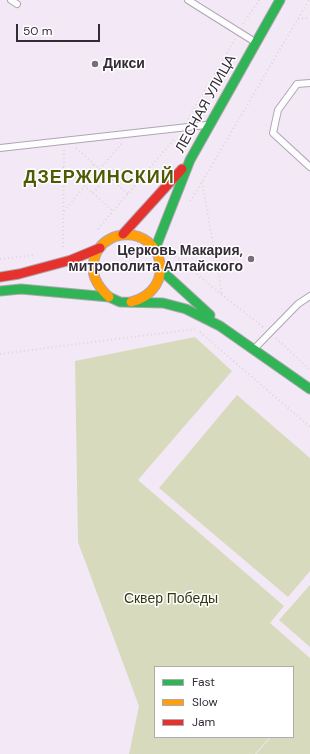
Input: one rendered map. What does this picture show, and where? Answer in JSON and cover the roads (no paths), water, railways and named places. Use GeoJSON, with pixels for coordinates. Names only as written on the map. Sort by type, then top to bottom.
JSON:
{"type":"FeatureCollection","features":[{"type":"Feature","properties":{"kind":"street","name":"ЛЕСНАЯ УЛИЦА"},"geometry":{"type":"LineString","coordinates":[[155,249],[190,160],[280,0]]}},
{"type":"Feature","properties":{"kind":"street"},"geometry":{"type":"LineString","coordinates":[[123,234],[190,160]]}},
{"type":"Feature","properties":{"kind":"street"},"geometry":{"type":"LineString","coordinates":[[0,277],[19,274],[71,260],[100,248],[112,238],[123,234],[136,235],[146,240],[155,249],[159,258],[161,270],[159,280],[153,290],[141,299],[129,302]]}},
{"type":"Feature","properties":{"kind":"street"},"geometry":{"type":"LineString","coordinates":[[100,248],[94,261],[93,273],[101,290],[109,297],[120,302],[163,303],[186,309],[220,326],[310,389]]}},
{"type":"Feature","properties":{"kind":"street"},"geometry":{"type":"LineString","coordinates":[[161,270],[220,326]]}},
{"type":"Feature","properties":{"kind":"street"},"geometry":{"type":"LineString","coordinates":[[0,291],[21,289],[109,297]]}},
{"type":"Feature","properties":{"kind":"lane"},"geometry":{"type":"LineString","coordinates":[[11,0],[18,4]]}},
{"type":"Feature","properties":{"kind":"lane"},"geometry":{"type":"LineString","coordinates":[[188,0],[256,43]]}},
{"type":"Feature","properties":{"kind":"lane"},"geometry":{"type":"LineString","coordinates":[[310,83],[297,84],[278,110],[273,133],[310,167]]}},
{"type":"Feature","properties":{"kind":"lane"},"geometry":{"type":"LineString","coordinates":[[0,148],[210,125]]}},
{"type":"Feature","properties":{"kind":"lane"},"geometry":{"type":"LineString","coordinates":[[253,349],[298,304],[310,296]]}},
{"type":"Feature","properties":{"kind":"place","name":"Дикси"},"geometry":{"type":"Point","coordinates":[95,64]}},
{"type":"Feature","properties":{"kind":"place","name":"Церковь Макария, митрополита Алтайского"},"geometry":{"type":"Point","coordinates":[251,259]}},
{"type":"Feature","properties":{"kind":"district","name":"ДЗЕРЖИНСКИЙ"},"geometry":{"type":"Point","coordinates":[99,178]}},
{"type":"Feature","properties":{"kind":"park label","name":"Сквер Победы"},"geometry":{"type":"Point","coordinates":[171,599]}}]}
